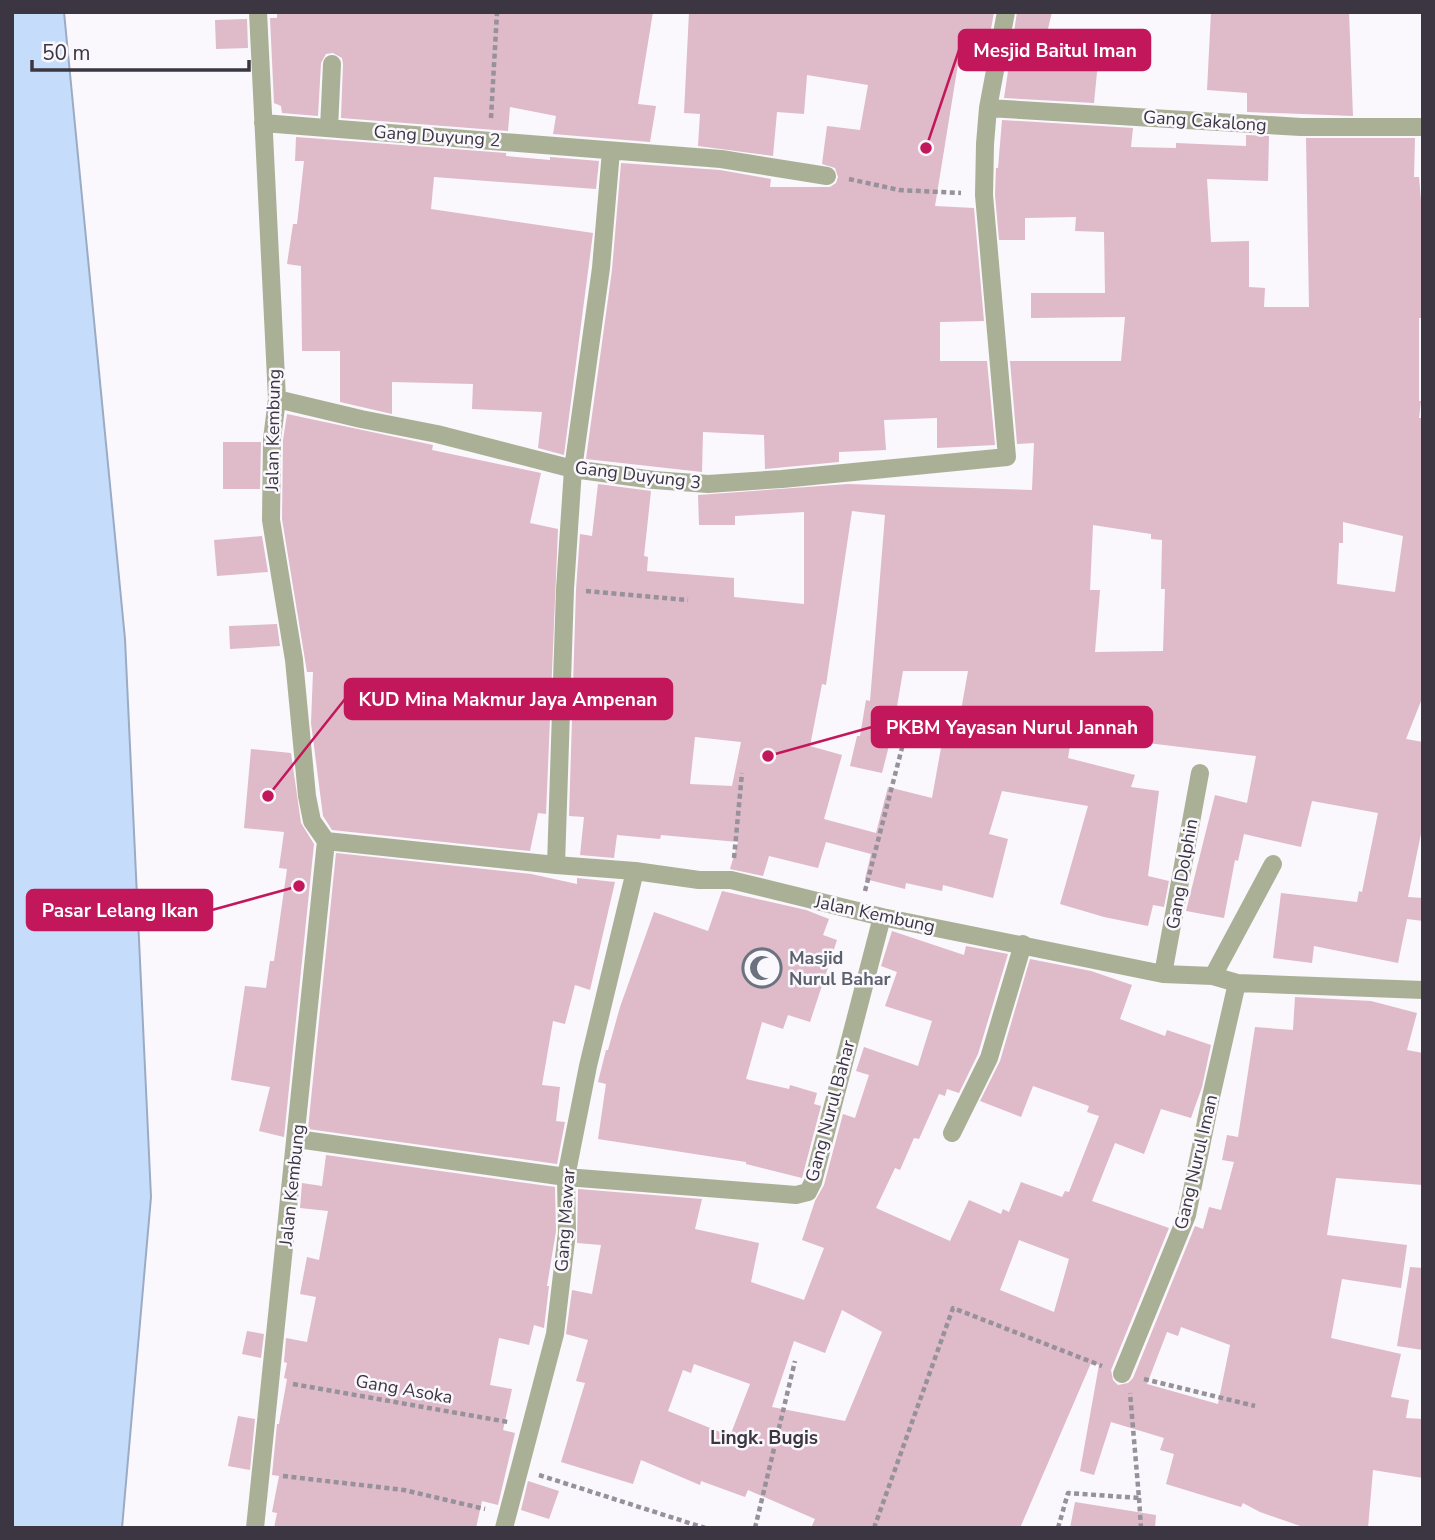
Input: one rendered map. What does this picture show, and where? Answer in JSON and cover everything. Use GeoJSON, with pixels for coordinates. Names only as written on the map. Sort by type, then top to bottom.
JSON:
{"type":"FeatureCollection","features":[{"type":"Feature","properties":{"kind":"street","name":"Jalan Kembung"},"geometry":{"type":"LineString","coordinates":[[255,1528],[326,841],[312,821],[307,796],[294,660],[271,520],[272,439],[277,399],[258,12]]}},
{"type":"Feature","properties":{"kind":"street"},"geometry":{"type":"LineString","coordinates":[[984,195],[988,108],[1006,12]]}},
{"type":"Feature","properties":{"kind":"street"},"geometry":{"type":"LineString","coordinates":[[329,128],[332,64]]}},
{"type":"Feature","properties":{"kind":"street","name":"Gang Cakalong"},"geometry":{"type":"LineString","coordinates":[[988,108],[1301,127],[1423,127]]}},
{"type":"Feature","properties":{"kind":"street","name":"Gang Duyung 2"},"geometry":{"type":"LineString","coordinates":[[263,123],[721,159],[827,176]]}},
{"type":"Feature","properties":{"kind":"street"},"geometry":{"type":"LineString","coordinates":[[556,865],[565,589],[573,469],[601,268],[611,151]]}},
{"type":"Feature","properties":{"kind":"street","name":"Gang Duyung 3"},"geometry":{"type":"LineString","coordinates":[[277,399],[437,434],[573,469],[654,480],[708,484],[855,473],[1007,457],[984,195]]}},
{"type":"Feature","properties":{"kind":"street","name":"Gang Dolphin"},"geometry":{"type":"LineString","coordinates":[[1163,974],[1200,773]]}},
{"type":"Feature","properties":{"kind":"street","name":"Jalan Kembung"},"geometry":{"type":"LineString","coordinates":[[326,841],[635,871],[699,880],[732,880],[882,917],[1163,974],[1213,976],[1237,983],[1423,990]]}},
{"type":"Feature","properties":{"kind":"street"},"geometry":{"type":"LineString","coordinates":[[1213,976],[1273,864]]}},
{"type":"Feature","properties":{"kind":"street","name":"Gang Mawar"},"geometry":{"type":"LineString","coordinates":[[506,1521],[555,1334],[566,1232],[566,1177],[635,871]]}},
{"type":"Feature","properties":{"kind":"street","name":"Gang Nurul Bahar"},"geometry":{"type":"LineString","coordinates":[[566,1177],[796,1195],[808,1192],[813,1182],[882,917]]}},
{"type":"Feature","properties":{"kind":"street"},"geometry":{"type":"LineString","coordinates":[[952,1133],[989,1058],[1023,944]]}},
{"type":"Feature","properties":{"kind":"street","name":"Gang Nurul Iman"},"geometry":{"type":"LineString","coordinates":[[1125,1374],[1187,1215],[1237,983]]}},
{"type":"Feature","properties":{"kind":"street"},"geometry":{"type":"LineString","coordinates":[[297,1139],[566,1177]]}},
{"type":"Feature","properties":{"kind":"path"},"geometry":{"type":"LineString","coordinates":[[490,140],[497,12]]}},
{"type":"Feature","properties":{"kind":"path"},"geometry":{"type":"LineString","coordinates":[[827,176],[899,190],[984,195]]}},
{"type":"Feature","properties":{"kind":"path"},"geometry":{"type":"LineString","coordinates":[[565,589],[688,600]]}},
{"type":"Feature","properties":{"kind":"path"},"geometry":{"type":"LineString","coordinates":[[860,912],[904,740]]}},
{"type":"Feature","properties":{"kind":"path"},"geometry":{"type":"LineString","coordinates":[[732,880],[743,774]]}},
{"type":"Feature","properties":{"kind":"path"},"geometry":{"type":"LineString","coordinates":[[874,1528],[953,1308],[1125,1374],[1255,1406]]}},
{"type":"Feature","properties":{"kind":"path"},"geometry":{"type":"LineString","coordinates":[[755,1528],[795,1361]]}},
{"type":"Feature","properties":{"kind":"path"},"geometry":{"type":"LineString","coordinates":[[1125,1374],[1141,1528]]}},
{"type":"Feature","properties":{"kind":"path","name":"Gang Asoka"},"geometry":{"type":"LineString","coordinates":[[271,1380],[532,1426]]}},
{"type":"Feature","properties":{"kind":"path"},"geometry":{"type":"LineString","coordinates":[[519,1468],[705,1528]]}},
{"type":"Feature","properties":{"kind":"path"},"geometry":{"type":"LineString","coordinates":[[261,1473],[404,1490],[506,1521]]}},
{"type":"Feature","properties":{"kind":"path"},"geometry":{"type":"LineString","coordinates":[[1058,1528],[1068,1493],[1139,1498]]}},
{"type":"Feature","properties":{"kind":"water"},"geometry":{"type":"Polygon","coordinates":[[[12,12],[64,12],[125,639],[151,1197],[122,1528],[12,1528],[12,12]]]}},
{"type":"Feature","properties":{"kind":"building"},"geometry":{"type":"Polygon","coordinates":[[[277,12],[653,12],[638,104],[656,106],[650,142],[553,134],[556,116],[510,107],[508,131],[341,118],[343,64],[342,58],[333,53],[326,54],[321,63],[318,116],[282,113],[281,106],[274,103],[270,18],[277,18],[277,12]]]}},
{"type":"Feature","properties":{"kind":"building"},"geometry":{"type":"Polygon","coordinates":[[[689,12],[994,12],[984,69],[958,64],[935,206],[974,208],[984,321],[940,322],[940,361],[987,361],[995,445],[937,448],[937,418],[884,420],[886,450],[839,452],[839,462],[765,469],[764,435],[703,432],[702,472],[586,459],[612,270],[621,163],[720,170],[771,179],[770,187],[830,187],[836,183],[838,177],[835,168],[822,164],[827,126],[860,130],[868,85],[807,75],[804,114],[777,112],[773,156],[698,146],[700,114],[684,113],[689,12]]]}},
{"type":"Feature","properties":{"kind":"building"},"geometry":{"type":"Polygon","coordinates":[[[1017,12],[1052,12],[1046,37],[1100,41],[1094,103],[1004,98],[1017,12]]]}},
{"type":"Feature","properties":{"kind":"building"},"geometry":{"type":"Polygon","coordinates":[[[1211,12],[1349,12],[1353,116],[1247,112],[1247,93],[1207,90],[1211,12]]]}},
{"type":"Feature","properties":{"kind":"building"},"geometry":{"type":"Polygon","coordinates":[[[247,19],[248,48],[216,49],[215,20],[247,19]]]}},
{"type":"Feature","properties":{"kind":"building"},"geometry":{"type":"Polygon","coordinates":[[[1002,120],[1133,128],[1131,147],[1176,148],[1176,143],[1246,146],[1246,135],[1269,136],[1268,181],[1207,179],[1211,242],[1249,241],[1249,287],[1265,288],[1264,307],[1309,307],[1306,138],[1415,138],[1414,177],[1419,177],[1423,223],[1419,418],[1423,418],[1423,696],[1406,739],[1423,742],[1423,824],[1408,897],[1423,898],[1423,921],[1407,919],[1398,963],[1314,946],[1312,963],[1273,958],[1281,893],[1357,902],[1359,891],[1362,892],[1378,813],[1312,801],[1301,847],[1244,834],[1238,861],[1235,860],[1224,918],[1186,911],[1215,795],[1247,803],[1256,756],[1072,734],[1068,758],[1135,775],[1131,787],[1159,791],[1148,876],[1169,881],[1164,907],[1153,905],[1148,926],[1060,904],[1088,806],[1002,791],[989,834],[1008,839],[993,898],[943,885],[942,891],[906,883],[905,889],[865,879],[871,854],[826,842],[818,868],[769,856],[763,876],[730,869],[738,842],[661,835],[660,839],[617,835],[614,858],[580,855],[584,817],[569,816],[576,590],[580,534],[592,536],[598,484],[651,491],[644,556],[648,557],[647,571],[734,578],[734,597],[804,604],[804,512],[735,516],[735,525],[699,525],[698,495],[848,484],[1032,490],[1034,443],[1017,444],[1010,361],[1121,361],[1125,317],[1031,318],[1031,293],[1105,293],[1104,232],[1075,231],[1076,217],[1025,218],[1025,240],[999,240],[995,195],[1002,120]],[[852,511],[826,685],[822,684],[810,746],[842,755],[824,819],[876,833],[888,787],[932,798],[946,720],[959,722],[968,671],[903,671],[893,730],[882,773],[850,766],[857,736],[860,736],[866,700],[870,701],[885,515],[852,511]],[[1343,522],[1343,543],[1339,543],[1337,584],[1395,592],[1403,536],[1343,522]],[[1093,525],[1090,590],[1100,590],[1095,652],[1163,651],[1165,589],[1161,589],[1162,540],[1151,539],[1151,534],[1093,525]],[[695,737],[690,784],[732,786],[741,742],[695,737]]]}},
{"type":"Feature","properties":{"kind":"building"},"geometry":{"type":"Polygon","coordinates":[[[296,137],[506,153],[506,156],[550,160],[550,157],[599,161],[596,189],[434,177],[431,209],[593,233],[564,455],[538,448],[542,412],[472,409],[473,384],[392,382],[392,414],[340,402],[340,351],[302,351],[301,266],[287,264],[293,224],[297,224],[304,161],[295,161],[296,137]]]}},
{"type":"Feature","properties":{"kind":"building"},"geometry":{"type":"Polygon","coordinates":[[[287,414],[433,445],[432,450],[541,473],[530,523],[558,529],[546,814],[538,813],[530,851],[332,830],[323,816],[311,723],[313,672],[307,672],[282,519],[283,440],[287,414]]]}},
{"type":"Feature","properties":{"kind":"building"},"geometry":{"type":"Polygon","coordinates":[[[223,442],[261,442],[260,489],[223,489],[223,442]]]}},
{"type":"Feature","properties":{"kind":"building"},"geometry":{"type":"Polygon","coordinates":[[[262,536],[268,572],[217,576],[214,540],[262,536]]]}},
{"type":"Feature","properties":{"kind":"building"},"geometry":{"type":"Polygon","coordinates":[[[277,624],[280,646],[230,649],[229,626],[277,624]]]}},
{"type":"Feature","properties":{"kind":"building"},"geometry":{"type":"Polygon","coordinates":[[[251,749],[291,753],[301,823],[314,844],[284,1137],[259,1131],[270,1087],[231,1080],[245,986],[266,988],[270,961],[274,961],[287,869],[279,868],[284,832],[244,828],[251,749]]]}},
{"type":"Feature","properties":{"kind":"building"},"geometry":{"type":"Polygon","coordinates":[[[336,853],[531,874],[577,884],[577,878],[615,882],[590,990],[575,985],[565,1024],[553,1021],[542,1085],[560,1087],[556,1121],[565,1122],[557,1164],[308,1129],[336,853]]]}},
{"type":"Feature","properties":{"kind":"building"},"geometry":{"type":"Polygon","coordinates":[[[722,891],[806,910],[829,919],[823,935],[837,940],[810,1022],[788,1015],[783,1029],[762,1022],[746,1079],[789,1089],[790,1085],[817,1093],[814,1104],[821,1106],[802,1178],[746,1162],[598,1139],[606,1084],[598,1082],[620,1007],[654,912],[708,931],[722,891]]]}},
{"type":"Feature","properties":{"kind":"building"},"geometry":{"type":"Polygon","coordinates":[[[892,931],[964,955],[966,946],[1008,954],[978,1054],[959,1093],[947,1089],[945,1096],[939,1094],[919,1139],[914,1138],[900,1170],[895,1168],[876,1208],[950,1241],[969,1200],[1001,1214],[1003,1209],[1009,1212],[1021,1182],[1062,1197],[1065,1191],[1069,1192],[1099,1116],[1087,1112],[1089,1106],[1033,1086],[1021,1117],[980,1101],[1000,1061],[1030,959],[1091,971],[1132,985],[1120,1019],[1165,1036],[1167,1030],[1211,1045],[1202,1087],[1191,1118],[1161,1109],[1144,1154],[1115,1143],[1092,1201],[1169,1228],[1111,1370],[1113,1380],[1118,1385],[1128,1383],[1133,1378],[1195,1226],[1203,1229],[1209,1207],[1221,1210],[1234,1162],[1222,1160],[1227,1135],[1238,1137],[1255,1027],[1293,1030],[1295,997],[1371,1001],[1417,1013],[1407,1050],[1423,1053],[1423,1185],[1336,1178],[1327,1235],[1407,1245],[1401,1288],[1342,1279],[1331,1338],[1401,1354],[1391,1397],[1409,1400],[1406,1418],[1423,1419],[1423,1478],[1373,1470],[1368,1528],[1306,1528],[1243,1503],[1241,1507],[1166,1484],[1174,1454],[1160,1450],[1164,1438],[1111,1422],[1094,1475],[1080,1471],[1099,1365],[1091,1363],[1020,1528],[811,1528],[815,1519],[748,1490],[745,1497],[701,1481],[700,1485],[641,1460],[633,1484],[561,1462],[585,1383],[576,1381],[588,1340],[566,1334],[572,1290],[592,1294],[601,1245],[577,1243],[578,1189],[702,1199],[695,1229],[759,1243],[751,1282],[804,1300],[824,1248],[802,1240],[815,1201],[824,1185],[843,1114],[855,1118],[869,1075],[856,1071],[864,1047],[918,1066],[932,1021],[885,1006],[897,972],[881,966],[892,931]],[[1019,1240],[1000,1290],[1054,1312],[1069,1259],[1019,1240]],[[842,1310],[825,1353],[794,1341],[772,1407],[845,1421],[882,1332],[842,1310]],[[1181,1327],[1178,1336],[1167,1332],[1147,1384],[1218,1404],[1230,1345],[1181,1327]],[[694,1364],[691,1373],[683,1370],[668,1411],[730,1436],[750,1384],[694,1364]]]}},
{"type":"Feature","properties":{"kind":"building"},"geometry":{"type":"Polygon","coordinates":[[[326,1155],[555,1187],[556,1231],[547,1286],[544,1328],[534,1325],[529,1345],[499,1338],[490,1385],[512,1389],[503,1430],[515,1433],[498,1505],[482,1501],[476,1528],[274,1528],[277,1513],[272,1512],[279,1476],[272,1475],[277,1424],[287,1379],[284,1378],[287,1363],[284,1362],[286,1338],[307,1342],[316,1297],[300,1294],[307,1257],[319,1260],[328,1211],[300,1208],[302,1183],[322,1186],[326,1155]]]}},
{"type":"Feature","properties":{"kind":"building"},"geometry":{"type":"Polygon","coordinates":[[[1410,1267],[1423,1268],[1423,1350],[1397,1346],[1410,1267]]]}},
{"type":"Feature","properties":{"kind":"building"},"geometry":{"type":"Polygon","coordinates":[[[247,1331],[264,1334],[261,1358],[242,1354],[247,1331]]]}},
{"type":"Feature","properties":{"kind":"building"},"geometry":{"type":"Polygon","coordinates":[[[238,1416],[255,1419],[250,1470],[228,1466],[238,1416]]]}},
{"type":"Feature","properties":{"kind":"building"},"geometry":{"type":"Polygon","coordinates":[[[528,1481],[559,1491],[549,1519],[521,1510],[528,1481]]]}},
{"type":"Feature","properties":{"kind":"building"},"geometry":{"type":"Polygon","coordinates":[[[1075,1502],[1156,1515],[1155,1528],[1070,1528],[1075,1502]]]}},
{"type":"Feature","properties":{"kind":"place","name":"Mesjid Baitul Iman"},"geometry":{"type":"Point","coordinates":[926,148]}},
{"type":"Feature","properties":{"kind":"place","name":"PKBM Yayasan Nurul Jannah"},"geometry":{"type":"Point","coordinates":[768,756]}},
{"type":"Feature","properties":{"kind":"place","name":"KUD Mina Makmur Jaya Ampenan"},"geometry":{"type":"Point","coordinates":[268,796]}},
{"type":"Feature","properties":{"kind":"place","name":"Pasar Lelang Ikan"},"geometry":{"type":"Point","coordinates":[299,886]}},
{"type":"Feature","properties":{"kind":"place","name":"Masjid Nurul Bahar"},"geometry":{"type":"Point","coordinates":[762,968]}},
{"type":"Feature","properties":{"kind":"district","name":"Lingk. Bugis"},"geometry":{"type":"Point","coordinates":[764,1438]}}]}
